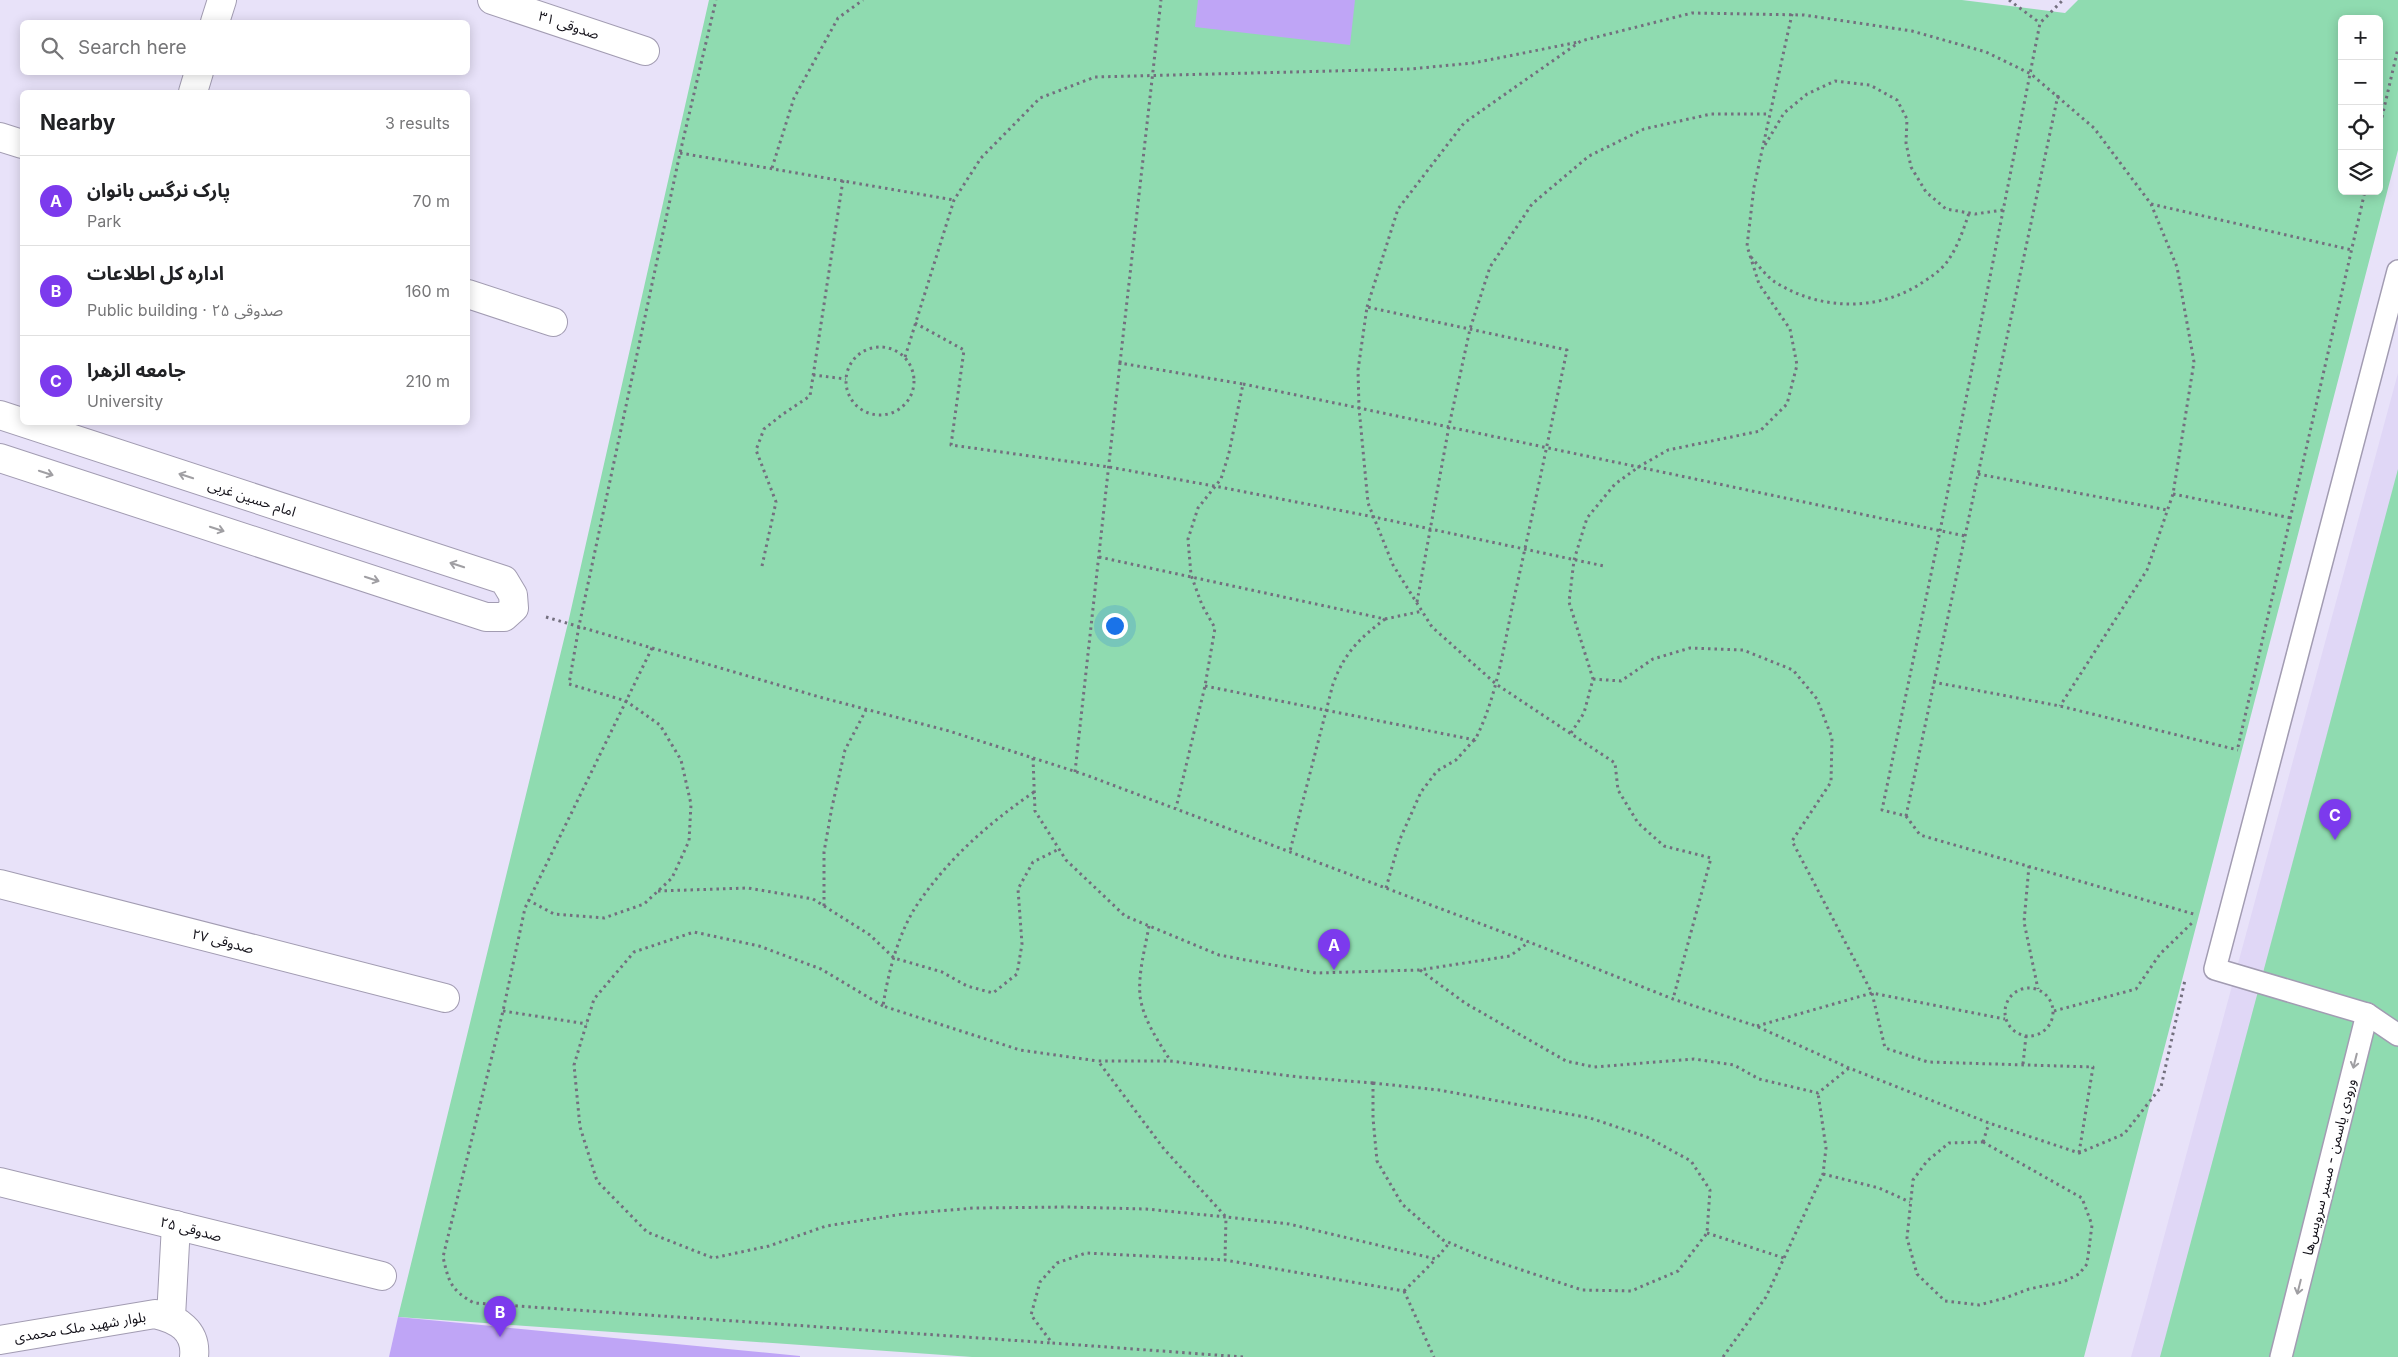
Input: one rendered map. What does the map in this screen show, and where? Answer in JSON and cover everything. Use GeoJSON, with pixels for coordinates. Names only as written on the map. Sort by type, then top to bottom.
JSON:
{"type":"FeatureCollection","features":[{"type":"Feature","properties":{"kind":"main road"},"geometry":{"type":"LineString","coordinates":[[216,20],[222,0]]}},
{"type":"Feature","properties":{"kind":"main road","name":"صدوقی ۳۱"},"geometry":{"type":"LineString","coordinates":[[492,0],[645,50]]}},
{"type":"Feature","properties":{"kind":"main road"},"geometry":{"type":"LineString","coordinates":[[194,90],[198,75]]}},
{"type":"Feature","properties":{"kind":"main road"},"geometry":{"type":"LineString","coordinates":[[0,137],[20,143]]}},
{"type":"Feature","properties":{"kind":"main road"},"geometry":{"type":"LineString","coordinates":[[470,295],[553,322]]}},
{"type":"Feature","properties":{"kind":"main road","name":"امام حسین غربی"},"geometry":{"type":"LineString","coordinates":[[0,415],[20,422]]}},
{"type":"Feature","properties":{"kind":"main road","name":"امام حسین غربی"},"geometry":{"type":"LineString","coordinates":[[0,458],[486,617],[504,617],[514,608],[513,595],[504,580],[31,425]]}},
{"type":"Feature","properties":{"kind":"main road","name":"صدوقی ۲۷"},"geometry":{"type":"LineString","coordinates":[[0,884],[445,998]]}},
{"type":"Feature","properties":{"kind":"main road","name":"صدوقی ۲۵"},"geometry":{"type":"LineString","coordinates":[[0,1182],[382,1276]]}},
{"type":"Feature","properties":{"kind":"main road"},"geometry":{"type":"LineString","coordinates":[[176,1225],[171,1317],[180,1323],[192,1339],[194,1357]]}},
{"type":"Feature","properties":{"kind":"main road","name":"بلوار شهید ملک محمدی"},"geometry":{"type":"LineString","coordinates":[[0,1340],[154,1314],[171,1317]]}},
{"type":"Feature","properties":{"kind":"lane"},"geometry":{"type":"LineString","coordinates":[[2398,271],[2214,969],[2367,1014],[2398,1034]]}},
{"type":"Feature","properties":{"kind":"lane","name":"ورودی یاسمن - مسیر سرویس‌ها"},"geometry":{"type":"LineString","coordinates":[[2281,1357],[2367,1014]]}},
{"type":"Feature","properties":{"kind":"path"},"geometry":{"type":"LineString","coordinates":[[528,900],[554,914],[604,918],[644,904],[672,878],[689,841],[692,804],[681,760],[660,725],[626,701],[569,684],[579,626],[680,153],[716,0]]}},
{"type":"Feature","properties":{"kind":"path"},"geometry":{"type":"LineString","coordinates":[[772,168],[794,98],[838,18],[863,0]]}},
{"type":"Feature","properties":{"kind":"path"},"geometry":{"type":"LineString","coordinates":[[1075,772],[1161,0]]}},
{"type":"Feature","properties":{"kind":"path"},"geometry":{"type":"LineString","coordinates":[[2009,0],[2040,23]]}},
{"type":"Feature","properties":{"kind":"path"},"geometry":{"type":"LineString","coordinates":[[2063,0],[2040,23],[1940,531],[1882,810],[1906,816],[1920,835],[2200,915]]}},
{"type":"Feature","properties":{"kind":"path"},"geometry":{"type":"LineString","coordinates":[[904,357],[954,200],[981,158],[1040,98],[1095,77],[1410,69],[1473,63],[1582,42],[1692,12],[1792,14],[1912,30],[1986,52],[2031,74],[2058,95],[2094,128],[2150,204],[2178,267],[2194,362],[2173,494],[2147,570],[2060,706]]}},
{"type":"Feature","properties":{"kind":"path"},"geometry":{"type":"LineString","coordinates":[[1571,733],[1584,714],[1593,679],[1569,602],[1574,560],[1588,518],[1615,484],[1640,466],[1668,450],[1760,431],[1787,404],[1797,365],[1790,329],[1758,284],[1747,246],[1754,187],[1792,14]]}},
{"type":"Feature","properties":{"kind":"path"},"geometry":{"type":"LineString","coordinates":[[1582,42],[1464,123],[1398,209],[1367,307],[1358,370],[1359,408],[1368,503],[1393,564],[1432,627],[1496,684],[1615,763],[1618,790],[1638,823],[1664,846],[1712,858],[1673,999]]}},
{"type":"Feature","properties":{"kind":"path"},"geometry":{"type":"LineString","coordinates":[[2383,113],[2398,48]]}},
{"type":"Feature","properties":{"kind":"path"},"geometry":{"type":"LineString","coordinates":[[1763,148],[1784,114],[1807,94],[1835,81],[1870,85],[1897,100],[1907,120],[1906,143],[1911,167],[1926,192],[1946,209],[1969,213],[2003,210]]}},
{"type":"Feature","properties":{"kind":"path"},"geometry":{"type":"LineString","coordinates":[[1906,816],[2058,95]]}},
{"type":"Feature","properties":{"kind":"path"},"geometry":{"type":"LineString","coordinates":[[1417,603],[1449,426],[1470,329],[1490,266],[1532,204],[1589,156],[1644,129],[1711,114],[1770,114]]}},
{"type":"Feature","properties":{"kind":"path"},"geometry":{"type":"LineString","coordinates":[[680,153],[954,200]]}},
{"type":"Feature","properties":{"kind":"path"},"geometry":{"type":"LineString","coordinates":[[762,566],[776,502],[756,450],[764,429],[782,414],[810,396],[843,180]]}},
{"type":"Feature","properties":{"kind":"path"},"geometry":{"type":"LineString","coordinates":[[2236,759],[2364,195]]}},
{"type":"Feature","properties":{"kind":"path"},"geometry":{"type":"LineString","coordinates":[[2150,204],[2352,250]]}},
{"type":"Feature","properties":{"kind":"path"},"geometry":{"type":"LineString","coordinates":[[1750,256],[1774,281],[1806,297],[1840,304],[1874,304],[1908,291],[1934,275],[1950,259],[1969,213]]}},
{"type":"Feature","properties":{"kind":"path"},"geometry":{"type":"LineString","coordinates":[[1367,307],[1567,350],[1496,684],[1486,718],[1475,740],[1456,760],[1437,771],[1421,792],[1400,839],[1386,888]]}},
{"type":"Feature","properties":{"kind":"path"},"geometry":{"type":"LineString","coordinates":[[915,323],[964,350],[951,445],[1109,468],[1214,486],[1374,517],[1604,566]]}},
{"type":"Feature","properties":{"kind":"path"},"geometry":{"type":"LineString","coordinates":[[885,348],[904,357],[911,367],[914,388],[910,399],[902,407],[892,413],[881,416],[870,414],[852,401],[847,390],[846,379],[848,368],[854,359],[863,352],[885,348]]}},
{"type":"Feature","properties":{"kind":"path"},"geometry":{"type":"LineString","coordinates":[[1120,363],[1243,384],[1547,446],[1965,536]]}},
{"type":"Feature","properties":{"kind":"path"},"geometry":{"type":"LineString","coordinates":[[814,375],[846,379]]}},
{"type":"Feature","properties":{"kind":"path"},"geometry":{"type":"LineString","coordinates":[[1176,808],[1205,686],[1215,628],[1202,605],[1191,575],[1188,539],[1198,508],[1221,479],[1229,453],[1243,384]]}},
{"type":"Feature","properties":{"kind":"path"},"geometry":{"type":"LineString","coordinates":[[1978,474],[2167,510]]}},
{"type":"Feature","properties":{"kind":"path"},"geometry":{"type":"LineString","coordinates":[[2173,494],[2291,518]]}},
{"type":"Feature","properties":{"kind":"path"},"geometry":{"type":"LineString","coordinates":[[1099,557],[1191,575],[1385,618],[1423,611]]}},
{"type":"Feature","properties":{"kind":"path"},"geometry":{"type":"LineString","coordinates":[[1290,851],[1341,663],[1357,642],[1385,618]]}},
{"type":"Feature","properties":{"kind":"path"},"geometry":{"type":"LineString","coordinates":[[568,623],[866,710],[948,731],[1075,772],[1290,851],[1673,999],[1756,1026],[1849,1068],[1989,1123],[2079,1153],[2124,1134],[2160,1088],[2187,973]]}},
{"type":"Feature","properties":{"kind":"path"},"geometry":{"type":"LineString","coordinates":[[652,648],[525,908],[503,1012],[444,1257],[448,1281],[457,1293],[474,1303],[1243,1357]]}},
{"type":"Feature","properties":{"kind":"path"},"geometry":{"type":"LineString","coordinates":[[1593,679],[1621,681],[1653,659],[1690,648],[1743,650],[1793,670],[1817,699],[1832,738],[1830,782],[1792,841],[1872,993],[1885,1048],[1928,1062],[2093,1067],[2079,1153]]}},
{"type":"Feature","properties":{"kind":"path"},"geometry":{"type":"LineString","coordinates":[[1933,682],[2060,706],[2238,750]]}},
{"type":"Feature","properties":{"kind":"path"},"geometry":{"type":"LineString","coordinates":[[1205,686],[1328,709],[1475,740]]}},
{"type":"Feature","properties":{"kind":"path"},"geometry":{"type":"LineString","coordinates":[[824,907],[824,852],[832,807],[845,750],[866,710]]}},
{"type":"Feature","properties":{"kind":"path"},"geometry":{"type":"LineString","coordinates":[[1033,758],[1035,811],[1066,860],[1125,916],[1219,955],[1316,972],[1419,970],[1510,956],[1529,942]]}},
{"type":"Feature","properties":{"kind":"path"},"geometry":{"type":"LineString","coordinates":[[882,1006],[889,972],[918,903],[965,846],[993,821],[1034,792]]}},
{"type":"Feature","properties":{"kind":"path"},"geometry":{"type":"LineString","coordinates":[[658,891],[748,888],[814,899],[870,935],[894,958],[942,972],[967,986],[993,993],[1017,974],[1022,944],[1018,889],[1034,862],[1059,849]]}},
{"type":"Feature","properties":{"kind":"path"},"geometry":{"type":"LineString","coordinates":[[2029,866],[2024,922],[2038,989]]}},
{"type":"Feature","properties":{"kind":"path"},"geometry":{"type":"LineString","coordinates":[[2198,925],[2200,915]]}},
{"type":"Feature","properties":{"kind":"path"},"geometry":{"type":"LineString","coordinates":[[2054,1011],[2136,989],[2160,954],[2200,915]]}},
{"type":"Feature","properties":{"kind":"path"},"geometry":{"type":"LineString","coordinates":[[1149,926],[1142,963],[1140,997],[1152,1030],[1170,1061]]}},
{"type":"Feature","properties":{"kind":"path"},"geometry":{"type":"LineString","coordinates":[[1373,1082],[1373,1118],[1377,1161],[1402,1204],[1444,1240],[1483,1257],[1582,1290],[1631,1291],[1678,1271],[1706,1232],[1710,1190],[1691,1161],[1647,1137],[1590,1118],[1438,1090],[1373,1082],[1299,1077],[1170,1061],[1098,1061],[1020,1050],[882,1006],[821,969],[759,946],[694,932],[634,952],[594,999],[574,1065],[580,1127],[597,1181],[647,1232],[713,1258],[769,1246],[826,1226],[903,1214],[974,1208],[1068,1206],[1146,1209],[1289,1224],[1436,1259]]}},
{"type":"Feature","properties":{"kind":"path"},"geometry":{"type":"LineString","coordinates":[[1419,970],[1465,1003],[1566,1061],[1594,1067],[1702,1060],[1734,1065],[1759,1079],[1818,1093]]}},
{"type":"Feature","properties":{"kind":"path"},"geometry":{"type":"LineString","coordinates":[[2024,987],[2038,989],[2049,997],[2054,1011],[2050,1024],[2039,1034],[2026,1036],[2013,1031],[2005,1019],[2004,1005],[2011,994],[2024,987]]}},
{"type":"Feature","properties":{"kind":"path"},"geometry":{"type":"LineString","coordinates":[[1756,1026],[1872,993],[2005,1019]]}},
{"type":"Feature","properties":{"kind":"path"},"geometry":{"type":"LineString","coordinates":[[503,1012],[587,1024]]}},
{"type":"Feature","properties":{"kind":"path"},"geometry":{"type":"LineString","coordinates":[[2023,1064],[2026,1036]]}},
{"type":"Feature","properties":{"kind":"path"},"geometry":{"type":"LineString","coordinates":[[1098,1061],[1164,1149],[1226,1217],[1225,1260]]}},
{"type":"Feature","properties":{"kind":"path"},"geometry":{"type":"LineString","coordinates":[[1818,1093],[1849,1068]]}},
{"type":"Feature","properties":{"kind":"path"},"geometry":{"type":"LineString","coordinates":[[1723,1357],[1766,1297],[1823,1174],[1826,1148],[1818,1093]]}},
{"type":"Feature","properties":{"kind":"path"},"geometry":{"type":"LineString","coordinates":[[1983,1142],[1989,1123]]}},
{"type":"Feature","properties":{"kind":"path"},"geometry":{"type":"LineString","coordinates":[[1983,1142],[2082,1198],[2092,1225],[2087,1264],[2079,1274],[2063,1282],[2029,1288],[2006,1298],[1980,1305],[1945,1301],[1917,1274],[1906,1238],[1913,1180],[1927,1161],[1949,1143],[1983,1142]]}},
{"type":"Feature","properties":{"kind":"path"},"geometry":{"type":"LineString","coordinates":[[1823,1174],[1879,1188],[1910,1202]]}},
{"type":"Feature","properties":{"kind":"path"},"geometry":{"type":"LineString","coordinates":[[1706,1232],[1784,1259]]}},
{"type":"Feature","properties":{"kind":"path"},"geometry":{"type":"LineString","coordinates":[[1404,1291],[1450,1242]]}},
{"type":"Feature","properties":{"kind":"path"},"geometry":{"type":"LineString","coordinates":[[1052,1343],[1031,1314],[1040,1282],[1057,1263],[1086,1253],[1225,1260],[1404,1291]]}},
{"type":"Feature","properties":{"kind":"path"},"geometry":{"type":"LineString","coordinates":[[1404,1291],[1434,1357]]}},
{"type":"Feature","properties":{"kind":"shaded area"},"geometry":{"type":"Polygon","coordinates":[[[2398,373],[2398,1357],[2131,1357],[2145,1307],[2398,373]]]}},
{"type":"Feature","properties":{"kind":"green space"},"geometry":{"type":"Polygon","coordinates":[[[709,0],[1962,0],[2065,13],[2078,0],[2398,0],[2398,150],[2084,1357],[972,1357],[398,1317],[568,623],[709,0]]]}},
{"type":"Feature","properties":{"kind":"green space"},"geometry":{"type":"Polygon","coordinates":[[[2398,469],[2398,1357],[2160,1357],[2398,469]]]}},
{"type":"Feature","properties":{"kind":"building"},"geometry":{"type":"Polygon","coordinates":[[[1198,0],[1355,0],[1350,45],[1195,27],[1198,0]]]}},
{"type":"Feature","properties":{"kind":"building"},"geometry":{"type":"Polygon","coordinates":[[[398,1317],[800,1356],[800,1357],[389,1357],[398,1317]]]}},
{"type":"Feature","properties":{"kind":"place","name":"جامعه الزهرا"},"geometry":{"type":"Point","coordinates":[2335,840]}},
{"type":"Feature","properties":{"kind":"place","name":"پارک نرگس بانوان"},"geometry":{"type":"Point","coordinates":[1334,970]}},
{"type":"Feature","properties":{"kind":"place","name":"اداره کل اطلاعات"},"geometry":{"type":"Point","coordinates":[500,1337]}}]}
